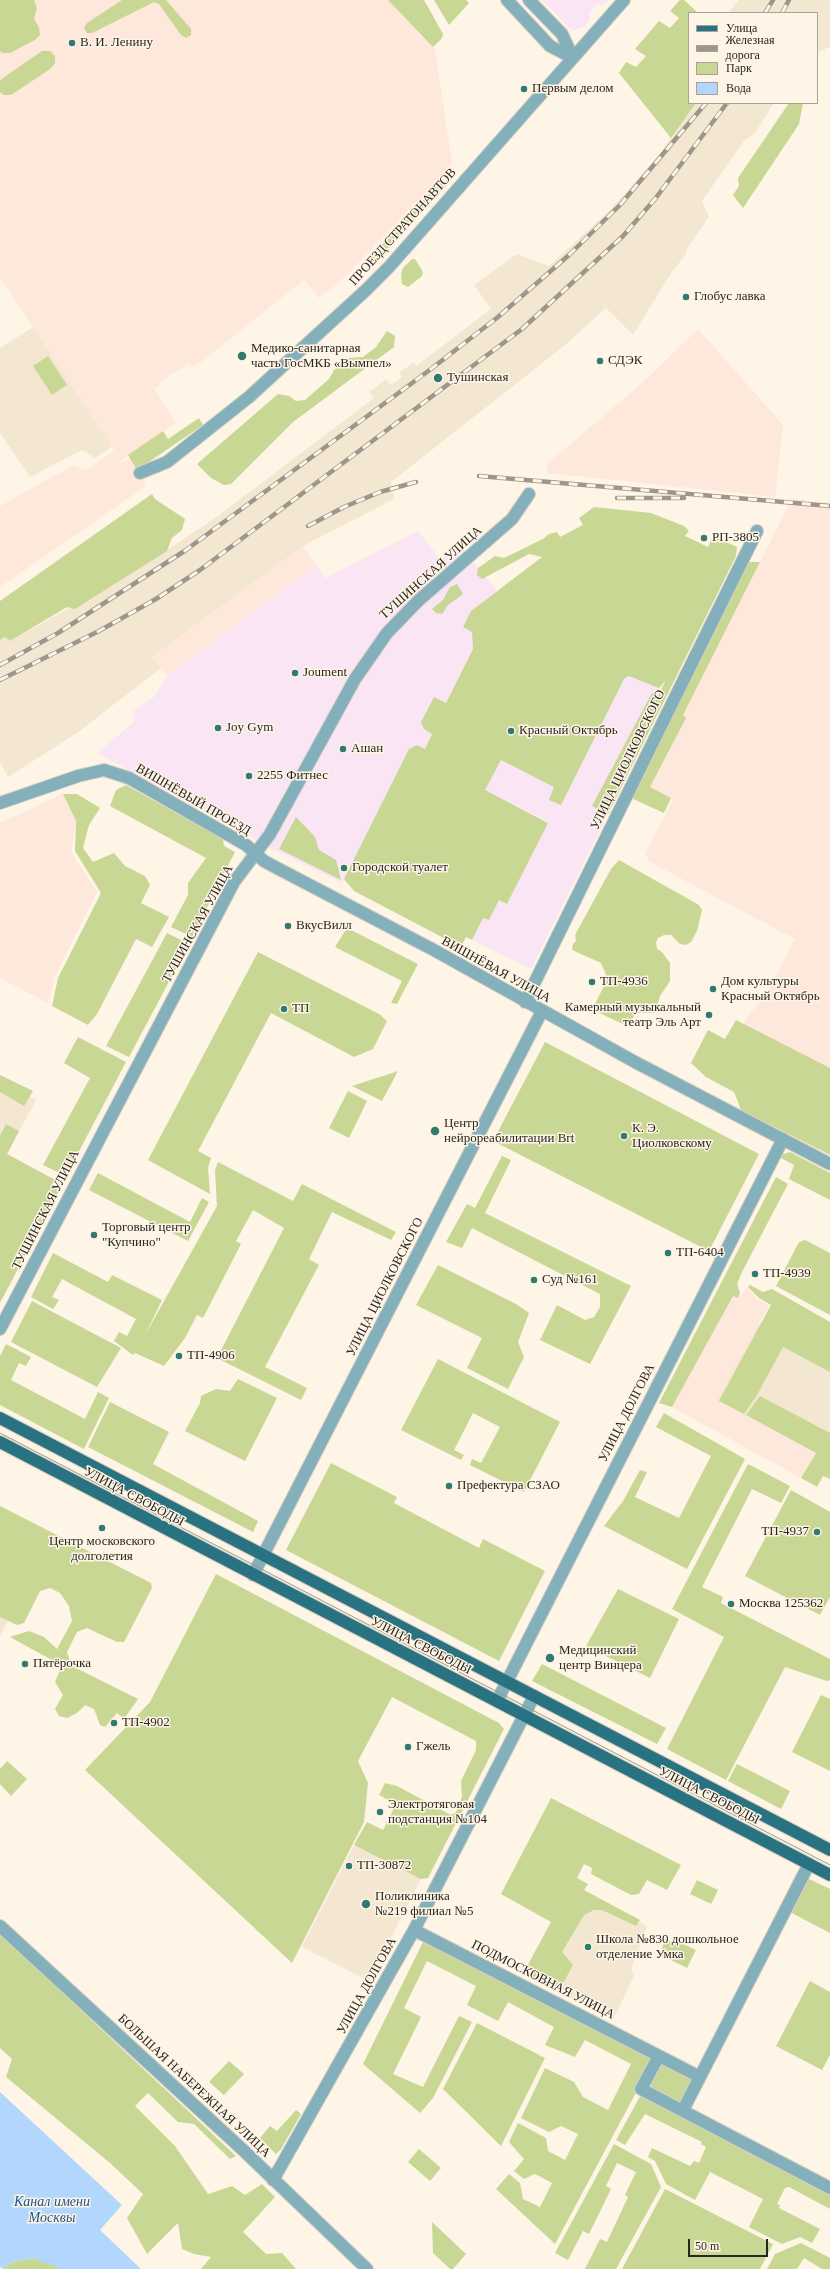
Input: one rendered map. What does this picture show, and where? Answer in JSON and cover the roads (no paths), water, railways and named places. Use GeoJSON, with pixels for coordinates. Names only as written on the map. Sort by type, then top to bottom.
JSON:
{"type":"FeatureCollection","features":[{"type":"Feature","properties":{"kind":"main road","name":"УЛИЦА СВОБОДЫ"},"geometry":{"type":"LineString","coordinates":[[0,1418],[830,1850]]}},
{"type":"Feature","properties":{"kind":"main road","name":"УЛИЦА СВОБОДЫ"},"geometry":{"type":"LineString","coordinates":[[0,1442],[830,1875]]}},
{"type":"Feature","properties":{"kind":"street"},"geometry":{"type":"LineString","coordinates":[[507,0],[550,46],[573,58]]}},
{"type":"Feature","properties":{"kind":"street"},"geometry":{"type":"LineString","coordinates":[[529,0],[562,34],[573,58]]}},
{"type":"Feature","properties":{"kind":"street","name":"ПРОЕЗД СТРАТОНАВТОВ"},"geometry":{"type":"LineString","coordinates":[[140,473],[167,462],[249,397],[366,290],[624,0]]}},
{"type":"Feature","properties":{"kind":"street","name":"ТУШИНСКАЯ УЛИЦА"},"geometry":{"type":"LineString","coordinates":[[0,1329],[234,882],[246,864],[256,855],[294,792],[356,679],[387,633],[418,601],[512,519],[529,494]]}},
{"type":"Feature","properties":{"kind":"street","name":"УЛИЦА ЦИОЛКОВСКОГО"},"geometry":{"type":"LineString","coordinates":[[525,1002],[757,531]]}},
{"type":"Feature","properties":{"kind":"street","name":"ВИШНЁВЫЙ ПРОЕЗД"},"geometry":{"type":"LineString","coordinates":[[0,804],[78,776],[104,770],[129,778],[246,845],[256,855]]}},
{"type":"Feature","properties":{"kind":"street","name":"ВИШНЁВАЯ УЛИЦА"},"geometry":{"type":"LineString","coordinates":[[256,855],[275,868],[432,949],[525,1002],[830,1164]]}},
{"type":"Feature","properties":{"kind":"street","name":"УЛИЦА ЦИОЛКОВСКОГО"},"geometry":{"type":"LineString","coordinates":[[253,1575],[542,1011]]}},
{"type":"Feature","properties":{"kind":"street","name":"УЛИЦА ДОЛГОВА"},"geometry":{"type":"LineString","coordinates":[[497,1701],[782,1139]]}},
{"type":"Feature","properties":{"kind":"street","name":"УЛИЦА ДОЛГОВА"},"geometry":{"type":"LineString","coordinates":[[273,2180],[414,1930],[534,1696]]}},
{"type":"Feature","properties":{"kind":"street"},"geometry":{"type":"LineString","coordinates":[[683,2110],[809,1864]]}},
{"type":"Feature","properties":{"kind":"street","name":"БОЛЬШАЯ НАБЕРЕЖНАЯ УЛИЦА"},"geometry":{"type":"LineString","coordinates":[[0,1926],[367,2269]]}},
{"type":"Feature","properties":{"kind":"street","name":"ПОДМОСКОВНАЯ УЛИЦА"},"geometry":{"type":"LineString","coordinates":[[414,1930],[700,2077]]}},
{"type":"Feature","properties":{"kind":"street"},"geometry":{"type":"LineString","coordinates":[[659,2056],[641,2089],[830,2188]]}},
{"type":"Feature","properties":{"kind":"water","name":"Канал имени Москвы"},"geometry":{"type":"Polygon","coordinates":[[[0,2092],[122,2205],[100,2230],[141,2269],[62,2269],[32,2258],[12,2262],[3,2269],[0,2267],[0,2092]]]}},
{"type":"Feature","properties":{"kind":"tram line"},"geometry":{"type":"LineString","coordinates":[[0,1433],[830,1865]]}},
{"type":"Feature","properties":{"kind":"railway"},"geometry":{"type":"LineString","coordinates":[[766,12],[773,0]]}},
{"type":"Feature","properties":{"kind":"railway"},"geometry":{"type":"LineString","coordinates":[[783,12],[789,0]]}},
{"type":"Feature","properties":{"kind":"railway"},"geometry":{"type":"LineString","coordinates":[[0,665],[58,633],[186,550],[431,369],[498,317],[569,255],[620,205],[705,104]]}},
{"type":"Feature","properties":{"kind":"railway"},"geometry":{"type":"LineString","coordinates":[[0,680],[99,631],[156,599],[200,570],[522,329],[623,236],[655,199],[726,104]]}},
{"type":"Feature","properties":{"kind":"railway"},"geometry":{"type":"LineString","coordinates":[[479,476],[830,506]]}},
{"type":"Feature","properties":{"kind":"railway"},"geometry":{"type":"LineString","coordinates":[[308,526],[344,507],[380,492],[416,482]]}},
{"type":"Feature","properties":{"kind":"railway"},"geometry":{"type":"LineString","coordinates":[[617,498],[684,498]]}},
{"type":"Feature","properties":{"kind":"place","name":"В. И. Ленину"},"geometry":{"type":"Point","coordinates":[72,43]}},
{"type":"Feature","properties":{"kind":"place","name":"Первым делом"},"geometry":{"type":"Point","coordinates":[524,89]}},
{"type":"Feature","properties":{"kind":"place","name":"Глобус лавка"},"geometry":{"type":"Point","coordinates":[686,297]}},
{"type":"Feature","properties":{"kind":"place","name":"Медико-санитарная часть ГосМКБ «Вымпел»"},"geometry":{"type":"Point","coordinates":[242,356]}},
{"type":"Feature","properties":{"kind":"place","name":"СДЭК"},"geometry":{"type":"Point","coordinates":[600,361]}},
{"type":"Feature","properties":{"kind":"place","name":"Тушинская"},"geometry":{"type":"Point","coordinates":[438,378]}},
{"type":"Feature","properties":{"kind":"place","name":"РП-3805"},"geometry":{"type":"Point","coordinates":[704,538]}},
{"type":"Feature","properties":{"kind":"place","name":"Joument"},"geometry":{"type":"Point","coordinates":[295,673]}},
{"type":"Feature","properties":{"kind":"place","name":"Joy Gym"},"geometry":{"type":"Point","coordinates":[218,728]}},
{"type":"Feature","properties":{"kind":"place","name":"Красный Октябрь"},"geometry":{"type":"Point","coordinates":[511,731]}},
{"type":"Feature","properties":{"kind":"place","name":"Ашан"},"geometry":{"type":"Point","coordinates":[343,749]}},
{"type":"Feature","properties":{"kind":"place","name":"2255 Фитнес"},"geometry":{"type":"Point","coordinates":[249,776]}},
{"type":"Feature","properties":{"kind":"place","name":"Городской туалет"},"geometry":{"type":"Point","coordinates":[344,868]}},
{"type":"Feature","properties":{"kind":"place","name":"ВкусВилл"},"geometry":{"type":"Point","coordinates":[288,926]}},
{"type":"Feature","properties":{"kind":"place","name":"ТП-4936"},"geometry":{"type":"Point","coordinates":[592,982]}},
{"type":"Feature","properties":{"kind":"place","name":"Дом культуры Красный Октябрь"},"geometry":{"type":"Point","coordinates":[713,989]}},
{"type":"Feature","properties":{"kind":"place","name":"ТП"},"geometry":{"type":"Point","coordinates":[284,1009]}},
{"type":"Feature","properties":{"kind":"place","name":"Камерный музыкальный театр Эль Арт"},"geometry":{"type":"Point","coordinates":[709,1015]}},
{"type":"Feature","properties":{"kind":"place","name":"Центр нейрореабилитации Brt"},"geometry":{"type":"Point","coordinates":[435,1131]}},
{"type":"Feature","properties":{"kind":"place","name":"К. Э. Циолковскому"},"geometry":{"type":"Point","coordinates":[624,1136]}},
{"type":"Feature","properties":{"kind":"place","name":"Торговый центр \"Купчино\""},"geometry":{"type":"Point","coordinates":[94,1235]}},
{"type":"Feature","properties":{"kind":"place","name":"ТП-6404"},"geometry":{"type":"Point","coordinates":[668,1253]}},
{"type":"Feature","properties":{"kind":"place","name":"ТП-4939"},"geometry":{"type":"Point","coordinates":[755,1274]}},
{"type":"Feature","properties":{"kind":"place","name":"Суд №161"},"geometry":{"type":"Point","coordinates":[534,1280]}},
{"type":"Feature","properties":{"kind":"place","name":"ТП-4906"},"geometry":{"type":"Point","coordinates":[179,1356]}},
{"type":"Feature","properties":{"kind":"place","name":"Префектура СЗАО"},"geometry":{"type":"Point","coordinates":[449,1486]}},
{"type":"Feature","properties":{"kind":"place","name":"Центр московского долголетия"},"geometry":{"type":"Point","coordinates":[102,1528]}},
{"type":"Feature","properties":{"kind":"place","name":"ТП-4937"},"geometry":{"type":"Point","coordinates":[817,1532]}},
{"type":"Feature","properties":{"kind":"place","name":"Москва 125362"},"geometry":{"type":"Point","coordinates":[731,1604]}},
{"type":"Feature","properties":{"kind":"place","name":"Медицинский центр Винцера"},"geometry":{"type":"Point","coordinates":[550,1658]}},
{"type":"Feature","properties":{"kind":"place","name":"Пятёрочка"},"geometry":{"type":"Point","coordinates":[25,1664]}},
{"type":"Feature","properties":{"kind":"place","name":"ТП-4902"},"geometry":{"type":"Point","coordinates":[114,1723]}},
{"type":"Feature","properties":{"kind":"place","name":"Гжель"},"geometry":{"type":"Point","coordinates":[408,1747]}},
{"type":"Feature","properties":{"kind":"place","name":"Электротяговая подстанция №104"},"geometry":{"type":"Point","coordinates":[380,1812]}},
{"type":"Feature","properties":{"kind":"place","name":"ТП-30872"},"geometry":{"type":"Point","coordinates":[349,1866]}},
{"type":"Feature","properties":{"kind":"place","name":"Поликлиника №219 филиал №5"},"geometry":{"type":"Point","coordinates":[366,1904]}},
{"type":"Feature","properties":{"kind":"place","name":"Школа №830 дошкольное отделение Умка"},"geometry":{"type":"Point","coordinates":[588,1947]}}]}
